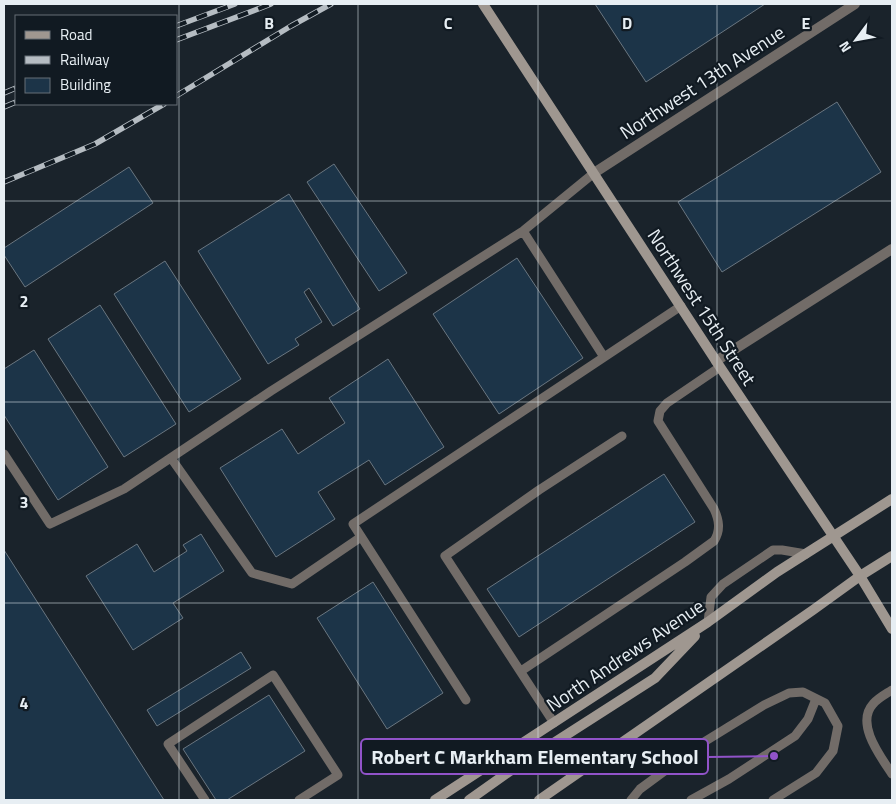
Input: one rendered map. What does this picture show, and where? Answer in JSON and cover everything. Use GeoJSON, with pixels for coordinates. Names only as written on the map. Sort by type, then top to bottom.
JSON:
{"type":"FeatureCollection","features":[{"type":"Feature","properties":{"kind":"street","name":"Northwest 15th Street"},"geometry":{"type":"LineString","coordinates":[[483,4],[718,364],[860,576],[892,629]]}},
{"type":"Feature","properties":{"kind":"street","name":"Northwest 13th Avenue"},"geometry":{"type":"LineString","coordinates":[[594,173],[848,6]]}},
{"type":"Feature","properties":{"kind":"street"},"geometry":{"type":"LineString","coordinates":[[718,364],[892,249]]}},
{"type":"Feature","properties":{"kind":"street","name":"North Andrews Avenue"},"geometry":{"type":"LineString","coordinates":[[435,800],[708,622],[777,572],[892,499]]}},
{"type":"Feature","properties":{"kind":"street"},"geometry":{"type":"LineString","coordinates":[[539,800],[860,576],[892,556]]}},
{"type":"Feature","properties":{"kind":"street"},"geometry":{"type":"LineString","coordinates":[[469,800],[655,678],[708,622]]}},
{"type":"Feature","properties":{"kind":"lane"},"geometry":{"type":"LineString","coordinates":[[4,454],[50,524],[124,489],[271,391],[523,232],[594,173]]}},
{"type":"Feature","properties":{"kind":"lane"},"geometry":{"type":"LineString","coordinates":[[523,232],[604,357]]}},
{"type":"Feature","properties":{"kind":"lane"},"geometry":{"type":"LineString","coordinates":[[466,700],[353,524],[681,306]]}},
{"type":"Feature","properties":{"kind":"lane"},"geometry":{"type":"LineString","coordinates":[[521,672],[714,541],[719,525],[714,509],[658,421],[660,412],[667,403],[718,364]]}},
{"type":"Feature","properties":{"kind":"lane"},"geometry":{"type":"LineString","coordinates":[[554,723],[445,556],[539,490],[622,436]]}},
{"type":"Feature","properties":{"kind":"lane"},"geometry":{"type":"LineString","coordinates":[[171,458],[252,574],[292,584],[361,537]]}},
{"type":"Feature","properties":{"kind":"lane"},"geometry":{"type":"LineString","coordinates":[[708,622],[711,597],[723,584],[774,550],[806,554]]}},
{"type":"Feature","properties":{"kind":"lane"},"geometry":{"type":"LineString","coordinates":[[205,800],[168,744],[272,675],[338,775],[299,800]]}},
{"type":"Feature","properties":{"kind":"lane"},"geometry":{"type":"LineString","coordinates":[[892,690],[873,704],[867,720],[870,737],[875,749],[892,774]]}},
{"type":"Feature","properties":{"kind":"lane"},"geometry":{"type":"LineString","coordinates":[[631,800],[640,789],[704,742],[788,693],[803,692],[825,703],[838,726],[833,751],[816,773],[773,800]]}},
{"type":"Feature","properties":{"kind":"lane"},"geometry":{"type":"LineString","coordinates":[[692,800],[795,736],[808,719],[816,699]]}},
{"type":"Feature","properties":{"kind":"building"},"geometry":{"type":"Polygon","coordinates":[[[595,4],[765,4],[646,82],[595,4]]]}},
{"type":"Feature","properties":{"kind":"building"},"geometry":{"type":"Polygon","coordinates":[[[837,102],[881,172],[722,272],[678,202],[837,102]]]}},
{"type":"Feature","properties":{"kind":"building"},"geometry":{"type":"Polygon","coordinates":[[[334,164],[407,273],[379,291],[307,182],[334,164]]]}},
{"type":"Feature","properties":{"kind":"building"},"geometry":{"type":"Polygon","coordinates":[[[129,167],[153,203],[25,287],[4,255],[4,248],[129,167]]]}},
{"type":"Feature","properties":{"kind":"building"},"geometry":{"type":"Polygon","coordinates":[[[289,194],[360,309],[333,326],[309,288],[304,292],[322,322],[295,339],[299,345],[268,364],[198,251],[289,194]]]}},
{"type":"Feature","properties":{"kind":"building"},"geometry":{"type":"Polygon","coordinates":[[[517,258],[583,358],[499,414],[433,314],[517,258]]]}},
{"type":"Feature","properties":{"kind":"building"},"geometry":{"type":"Polygon","coordinates":[[[165,261],[241,379],[189,412],[114,294],[165,261]]]}},
{"type":"Feature","properties":{"kind":"building"},"geometry":{"type":"Polygon","coordinates":[[[100,305],[176,424],[124,457],[48,339],[100,305]]]}},
{"type":"Feature","properties":{"kind":"building"},"geometry":{"type":"Polygon","coordinates":[[[34,350],[108,467],[58,500],[4,415],[4,369],[34,350]]]}},
{"type":"Feature","properties":{"kind":"building"},"geometry":{"type":"Polygon","coordinates":[[[388,359],[444,447],[385,485],[369,460],[318,492],[335,519],[276,557],[220,468],[282,429],[298,454],[345,423],[329,398],[388,359]]]}},
{"type":"Feature","properties":{"kind":"building"},"geometry":{"type":"Polygon","coordinates":[[[664,474],[695,522],[519,637],[487,589],[664,474]]]}},
{"type":"Feature","properties":{"kind":"building"},"geometry":{"type":"Polygon","coordinates":[[[201,534],[224,571],[173,603],[183,618],[133,650],[86,576],[137,544],[154,572],[187,551],[183,545],[201,534]]]}},
{"type":"Feature","properties":{"kind":"building"},"geometry":{"type":"Polygon","coordinates":[[[4,550],[164,800],[4,800],[4,550]]]}},
{"type":"Feature","properties":{"kind":"building"},"geometry":{"type":"Polygon","coordinates":[[[373,582],[443,693],[387,729],[317,618],[373,582]]]}},
{"type":"Feature","properties":{"kind":"building"},"geometry":{"type":"Polygon","coordinates":[[[241,652],[251,668],[157,726],[147,710],[241,652]]]}},
{"type":"Feature","properties":{"kind":"building"},"geometry":{"type":"Polygon","coordinates":[[[269,695],[305,751],[227,800],[216,800],[183,749],[269,695]]]}},
{"type":"Feature","properties":{"kind":"railway"},"geometry":{"type":"LineString","coordinates":[[178,25],[235,4]]}},
{"type":"Feature","properties":{"kind":"railway"},"geometry":{"type":"LineString","coordinates":[[178,39],[271,4]]}},
{"type":"Feature","properties":{"kind":"railway"},"geometry":{"type":"LineString","coordinates":[[178,95],[331,4]]}},
{"type":"Feature","properties":{"kind":"railway"},"geometry":{"type":"LineString","coordinates":[[4,93],[15,88]]}},
{"type":"Feature","properties":{"kind":"railway"},"geometry":{"type":"LineString","coordinates":[[4,107],[15,102]]}},
{"type":"Feature","properties":{"kind":"railway"},"geometry":{"type":"LineString","coordinates":[[4,182],[95,144],[162,105]]}},
{"type":"Feature","properties":{"kind":"place","name":"Robert C Markham Elementary School"},"geometry":{"type":"Point","coordinates":[774,756]}}]}
